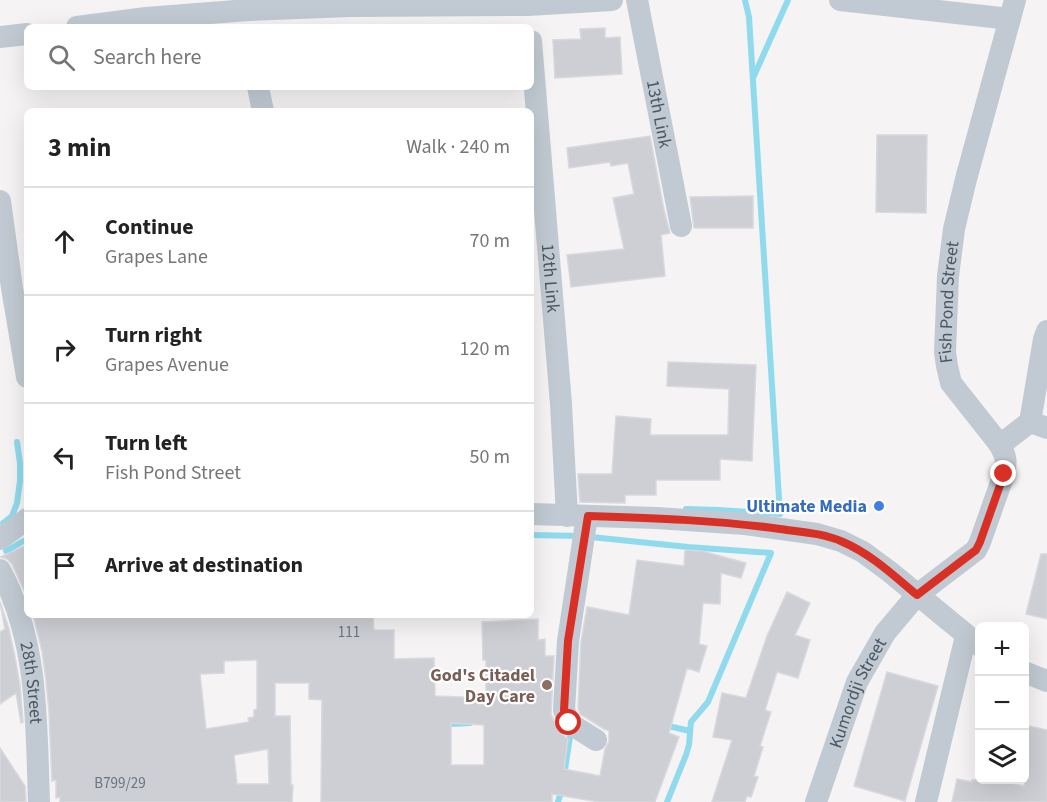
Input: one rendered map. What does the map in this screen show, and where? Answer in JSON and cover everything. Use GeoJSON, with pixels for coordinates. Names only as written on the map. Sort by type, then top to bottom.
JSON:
{"type":"FeatureCollection","features":[{"type":"Feature","properties":{"kind":"street"},"geometry":{"type":"LineString","coordinates":[[100,24],[146,18],[349,6],[529,16],[612,0]]}},
{"type":"Feature","properties":{"kind":"street","name":"13th Link"},"geometry":{"type":"LineString","coordinates":[[637,0],[681,226]]}},
{"type":"Feature","properties":{"kind":"street"},"geometry":{"type":"LineString","coordinates":[[840,0],[1012,10]]}},
{"type":"Feature","properties":{"kind":"street","name":"Fish Pond Street"},"geometry":{"type":"LineString","coordinates":[[917,595],[976,550],[1006,463],[1006,456],[1000,445],[951,382],[945,352],[948,276],[954,229],[1012,10]]}},
{"type":"Feature","properties":{"kind":"street"},"geometry":{"type":"LineString","coordinates":[[0,37],[24,34]]}},
{"type":"Feature","properties":{"kind":"street","name":"12th Link"},"geometry":{"type":"LineString","coordinates":[[534,77],[561,404],[577,516],[564,710],[569,723],[596,740]]}},
{"type":"Feature","properties":{"kind":"street"},"geometry":{"type":"LineString","coordinates":[[259,90],[262,108]]}},
{"type":"Feature","properties":{"kind":"street"},"geometry":{"type":"LineString","coordinates":[[0,201],[18,265],[12,288],[24,359]]}},
{"type":"Feature","properties":{"kind":"street"},"geometry":{"type":"LineString","coordinates":[[1000,445],[1038,425],[1044,339],[1047,331]]}},
{"type":"Feature","properties":{"kind":"street"},"geometry":{"type":"LineString","coordinates":[[534,514],[657,518],[745,524],[817,534],[841,541],[863,552],[973,641],[926,802]]}},
{"type":"Feature","properties":{"kind":"street"},"geometry":{"type":"LineString","coordinates":[[0,539],[24,521]]}},
{"type":"Feature","properties":{"kind":"street","name":"28th Street"},"geometry":{"type":"LineString","coordinates":[[0,570],[10,588],[24,627],[32,670],[39,802]]}},
{"type":"Feature","properties":{"kind":"street","name":"Kumordji Street"},"geometry":{"type":"LineString","coordinates":[[816,802],[857,682],[885,633],[917,595]]}},
{"type":"Feature","properties":{"kind":"street"},"geometry":{"type":"LineString","coordinates":[[1029,674],[1047,681]]}},
{"type":"Feature","properties":{"kind":"building"},"geometry":{"type":"Polygon","coordinates":[[[605,28],[605,38],[620,37],[622,74],[555,78],[553,40],[581,39],[580,29],[605,28]]]}},
{"type":"Feature","properties":{"kind":"building"},"geometry":{"type":"Polygon","coordinates":[[[877,135],[927,135],[926,213],[876,212],[877,135]]]}},
{"type":"Feature","properties":{"kind":"building"},"geometry":{"type":"Polygon","coordinates":[[[650,136],[670,233],[661,235],[665,276],[571,287],[567,255],[624,249],[613,198],[634,194],[628,163],[611,166],[610,162],[569,168],[567,148],[650,136]]]}},
{"type":"Feature","properties":{"kind":"building"},"geometry":{"type":"Polygon","coordinates":[[[753,196],[753,228],[694,228],[690,197],[753,196]]]}},
{"type":"Feature","properties":{"kind":"building"},"geometry":{"type":"Polygon","coordinates":[[[668,362],[756,365],[752,461],[720,459],[720,480],[656,480],[656,495],[625,495],[625,503],[580,502],[578,474],[612,474],[616,416],[651,419],[650,435],[728,435],[729,389],[667,386],[668,362]]]}},
{"type":"Feature","properties":{"kind":"building"},"geometry":{"type":"Polygon","coordinates":[[[24,546],[24,590],[12,564],[0,557],[24,546]]]}},
{"type":"Feature","properties":{"kind":"building"},"geometry":{"type":"Polygon","coordinates":[[[685,550],[702,551],[746,563],[741,578],[721,573],[720,604],[703,603],[699,644],[707,646],[699,672],[687,668],[669,733],[679,737],[655,802],[599,802],[552,794],[552,802],[321,802],[322,700],[309,699],[309,683],[275,683],[275,716],[290,716],[292,802],[60,802],[60,797],[56,798],[56,780],[52,781],[46,681],[34,618],[373,618],[374,630],[394,630],[394,659],[434,658],[435,696],[486,698],[486,660],[483,660],[482,622],[538,619],[538,640],[545,639],[545,656],[554,656],[551,714],[557,728],[568,739],[564,769],[600,776],[605,749],[609,741],[609,731],[580,714],[578,708],[581,642],[587,607],[629,615],[637,560],[684,566],[685,550]],[[257,660],[224,661],[224,673],[200,674],[206,729],[249,722],[248,718],[254,717],[254,710],[257,709],[257,660]],[[451,723],[451,765],[484,765],[484,725],[451,723]],[[268,749],[234,755],[237,784],[269,784],[268,749]]]}},
{"type":"Feature","properties":{"kind":"building"},"geometry":{"type":"Polygon","coordinates":[[[1041,554],[1047,554],[1047,619],[1026,614],[1041,554]]]}},
{"type":"Feature","properties":{"kind":"building"},"geometry":{"type":"Polygon","coordinates":[[[787,592],[810,603],[795,635],[810,640],[798,678],[777,672],[765,710],[771,712],[760,746],[763,747],[754,776],[758,777],[751,797],[747,796],[745,802],[712,802],[732,740],[713,737],[722,693],[746,698],[767,636],[787,592]]]}},
{"type":"Feature","properties":{"kind":"building"},"geometry":{"type":"Polygon","coordinates":[[[0,602],[9,629],[20,685],[23,722],[21,723],[16,693],[0,704],[0,632],[5,629],[0,602]]]}},
{"type":"Feature","properties":{"kind":"building"},"geometry":{"type":"Polygon","coordinates":[[[887,672],[938,686],[905,801],[854,786],[887,672]]]}},
{"type":"Feature","properties":{"kind":"building"},"geometry":{"type":"Polygon","coordinates":[[[1029,726],[1047,730],[1047,802],[952,802],[957,779],[972,782],[975,780],[975,784],[1024,786],[1024,784],[1029,784],[1029,726]]]}},
{"type":"Feature","properties":{"kind":"building"},"geometry":{"type":"Polygon","coordinates":[[[0,748],[25,786],[26,802],[0,802],[0,748]]]}},
{"type":"Feature","properties":{"kind":"waterway"},"geometry":{"type":"LineString","coordinates":[[686,509],[780,514],[749,17],[745,0]]}},
{"type":"Feature","properties":{"kind":"waterway"},"geometry":{"type":"LineString","coordinates":[[753,78],[788,0]]}},
{"type":"Feature","properties":{"kind":"waterway"},"geometry":{"type":"LineString","coordinates":[[3,523],[12,516],[17,503],[20,481],[17,442]]}},
{"type":"Feature","properties":{"kind":"waterway"},"geometry":{"type":"LineString","coordinates":[[534,535],[581,536],[771,553],[708,702],[691,722],[689,745],[667,802]]}},
{"type":"Feature","properties":{"kind":"waterway"},"geometry":{"type":"LineString","coordinates":[[6,551],[24,541]]}},
{"type":"Feature","properties":{"kind":"waterway"},"geometry":{"type":"LineString","coordinates":[[452,724],[470,723]]}},
{"type":"Feature","properties":{"kind":"waterway"},"geometry":{"type":"LineString","coordinates":[[664,725],[690,731]]}},
{"type":"Feature","properties":{"kind":"waterway"},"geometry":{"type":"LineString","coordinates":[[564,776],[571,730]]}},
{"type":"Feature","properties":{"kind":"waterway"},"geometry":{"type":"LineString","coordinates":[[558,802],[562,789]]}},
{"type":"Feature","properties":{"kind":"place","name":"Ultimate Media"},"geometry":{"type":"Point","coordinates":[879,506]}},
{"type":"Feature","properties":{"kind":"place","name":"God's Citadel Day Care"},"geometry":{"type":"Point","coordinates":[547,685]}},
{"type":"Feature","properties":{"kind":"route"},"geometry":{"type":"LineString","coordinates":[[569,723],[564,710],[568,641],[588,516],[745,524],[817,534],[841,541],[863,552],[917,595],[976,550],[1004,474]]}}]}
